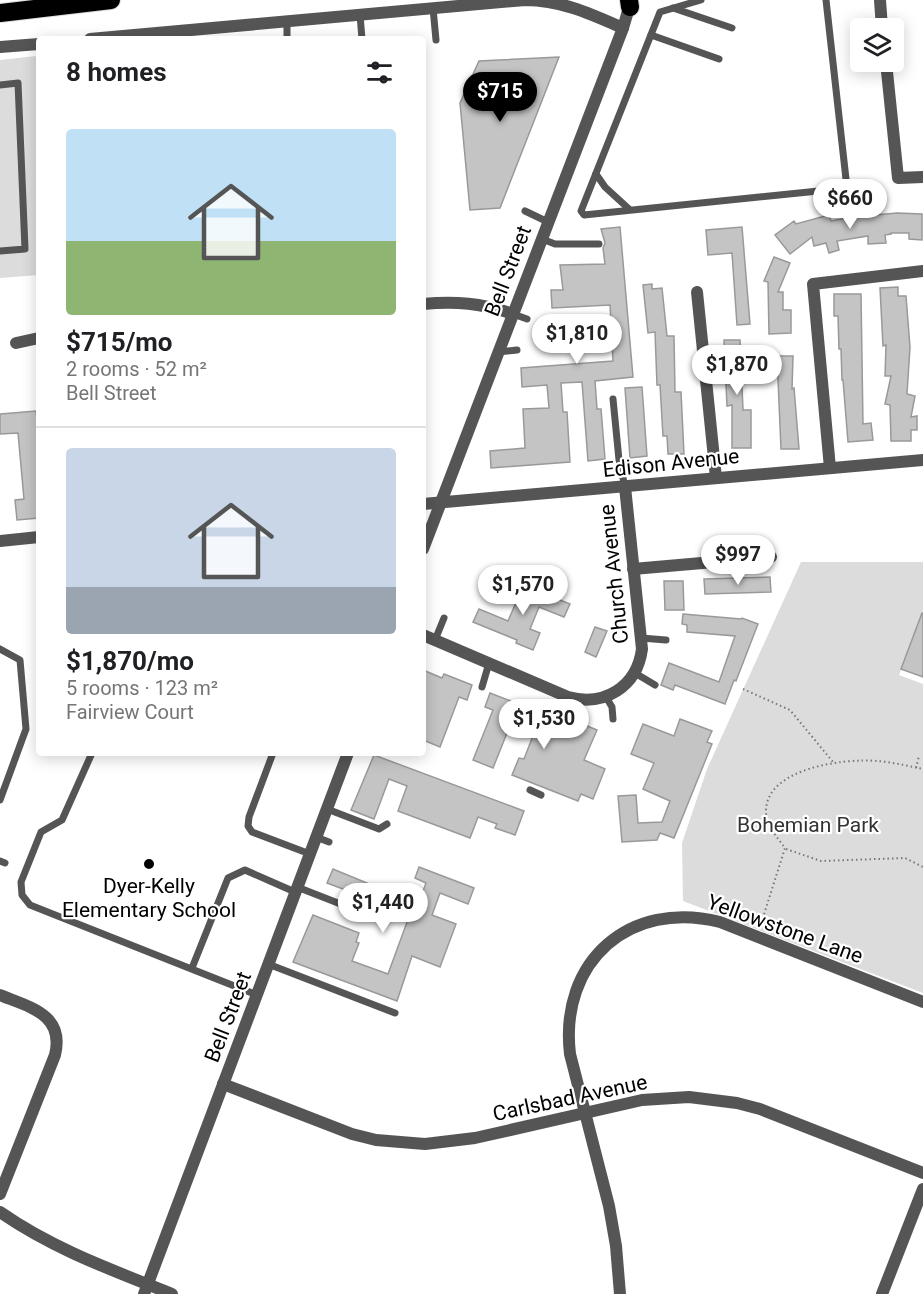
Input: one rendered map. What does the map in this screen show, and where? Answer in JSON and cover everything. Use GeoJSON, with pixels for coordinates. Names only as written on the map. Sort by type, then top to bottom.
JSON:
{"type":"FeatureCollection","features":[{"type":"Feature","properties":{"kind":"highway"},"geometry":{"type":"LineString","coordinates":[[0,13],[111,0]]}},
{"type":"Feature","properties":{"kind":"highway"},"geometry":{"type":"LineString","coordinates":[[0,18],[30,10]]}},
{"type":"Feature","properties":{"kind":"street"},"geometry":{"type":"LineString","coordinates":[[168,36],[287,21],[536,0],[570,6],[623,28]]}},
{"type":"Feature","properties":{"kind":"street"},"geometry":{"type":"LineString","coordinates":[[880,0],[881,18]]}},
{"type":"Feature","properties":{"kind":"street","name":"Bell Street"},"geometry":{"type":"LineString","coordinates":[[426,541],[632,2]]}},
{"type":"Feature","properties":{"kind":"street"},"geometry":{"type":"LineString","coordinates":[[239,26],[240,36]]}},
{"type":"Feature","properties":{"kind":"street"},"geometry":{"type":"LineString","coordinates":[[0,47],[36,44]]}},
{"type":"Feature","properties":{"kind":"street"},"geometry":{"type":"LineString","coordinates":[[887,72],[898,178],[923,177]]}},
{"type":"Feature","properties":{"kind":"street"},"geometry":{"type":"LineString","coordinates":[[830,468],[813,284],[923,270]]}},
{"type":"Feature","properties":{"kind":"street"},"geometry":{"type":"LineString","coordinates":[[697,292],[716,478]]}},
{"type":"Feature","properties":{"kind":"street"},"geometry":{"type":"LineString","coordinates":[[426,304],[477,303],[513,314]]}},
{"type":"Feature","properties":{"kind":"street"},"geometry":{"type":"LineString","coordinates":[[16,343],[36,339]]}},
{"type":"Feature","properties":{"kind":"street","name":"Edison Avenue"},"geometry":{"type":"LineString","coordinates":[[426,504],[923,460]]}},
{"type":"Feature","properties":{"kind":"street","name":"Church Avenue"},"geometry":{"type":"LineString","coordinates":[[606,697],[624,687],[635,673],[641,657],[625,487]]}},
{"type":"Feature","properties":{"kind":"street"},"geometry":{"type":"LineString","coordinates":[[0,541],[36,537]]}},
{"type":"Feature","properties":{"kind":"street"},"geometry":{"type":"LineString","coordinates":[[633,569],[771,557]]}},
{"type":"Feature","properties":{"kind":"street"},"geometry":{"type":"LineString","coordinates":[[426,636],[489,663],[534,688],[576,699],[593,700],[606,697]]}},
{"type":"Feature","properties":{"kind":"street","name":"Bell Street"},"geometry":{"type":"LineString","coordinates":[[145,1289],[347,756]]}},
{"type":"Feature","properties":{"kind":"street","name":"Yellowstone Lane"},"geometry":{"type":"LineString","coordinates":[[620,1294],[616,1246],[609,1206],[570,1054],[568,1038],[568,1022],[576,990],[582,975],[601,950],[627,930],[649,921],[673,916],[689,916],[720,921],[923,1002]]}},
{"type":"Feature","properties":{"kind":"street"},"geometry":{"type":"LineString","coordinates":[[0,995],[45,1015],[53,1024],[57,1041],[56,1055],[0,1194]]}},
{"type":"Feature","properties":{"kind":"street","name":"Carlsbad Avenue"},"geometry":{"type":"LineString","coordinates":[[223,1084],[352,1134],[400,1143],[450,1143],[666,1097],[713,1098],[760,1109],[923,1173]]}},
{"type":"Feature","properties":{"kind":"street"},"geometry":{"type":"LineString","coordinates":[[882,1294],[923,1189]]}},
{"type":"Feature","properties":{"kind":"street"},"geometry":{"type":"LineString","coordinates":[[0,1212],[59,1248],[145,1289],[172,1294]]}},
{"type":"Feature","properties":{"kind":"lane"},"geometry":{"type":"LineString","coordinates":[[701,0],[660,12],[581,213],[584,215],[838,189],[845,185],[826,0]]}},
{"type":"Feature","properties":{"kind":"lane"},"geometry":{"type":"LineString","coordinates":[[433,8],[436,40]]}},
{"type":"Feature","properties":{"kind":"lane"},"geometry":{"type":"LineString","coordinates":[[674,8],[732,28]]}},
{"type":"Feature","properties":{"kind":"lane"},"geometry":{"type":"LineString","coordinates":[[360,15],[362,36]]}},
{"type":"Feature","properties":{"kind":"lane"},"geometry":{"type":"LineString","coordinates":[[287,21],[287,36]]}},
{"type":"Feature","properties":{"kind":"lane"},"geometry":{"type":"LineString","coordinates":[[651,35],[719,59]]}},
{"type":"Feature","properties":{"kind":"lane"},"geometry":{"type":"LineString","coordinates":[[0,86],[18,83],[25,249],[0,251]]}},
{"type":"Feature","properties":{"kind":"lane"},"geometry":{"type":"LineString","coordinates":[[596,174],[605,187],[628,209]]}},
{"type":"Feature","properties":{"kind":"lane"},"geometry":{"type":"LineString","coordinates":[[525,211],[548,222]]}},
{"type":"Feature","properties":{"kind":"lane"},"geometry":{"type":"LineString","coordinates":[[542,239],[555,244],[599,244]]}},
{"type":"Feature","properties":{"kind":"lane"},"geometry":{"type":"LineString","coordinates":[[513,314],[527,319]]}},
{"type":"Feature","properties":{"kind":"lane"},"geometry":{"type":"LineString","coordinates":[[498,352],[517,350]]}},
{"type":"Feature","properties":{"kind":"lane"},"geometry":{"type":"LineString","coordinates":[[613,399],[619,460],[625,487]]}},
{"type":"Feature","properties":{"kind":"lane"},"geometry":{"type":"LineString","coordinates":[[435,640],[444,618]]}},
{"type":"Feature","properties":{"kind":"lane"},"geometry":{"type":"LineString","coordinates":[[641,638],[666,640]]}},
{"type":"Feature","properties":{"kind":"lane"},"geometry":{"type":"LineString","coordinates":[[0,649],[20,660],[26,729],[0,800]]}},
{"type":"Feature","properties":{"kind":"lane"},"geometry":{"type":"LineString","coordinates":[[482,687],[489,663]]}},
{"type":"Feature","properties":{"kind":"lane"},"geometry":{"type":"LineString","coordinates":[[635,673],[655,685]]}},
{"type":"Feature","properties":{"kind":"lane"},"geometry":{"type":"LineString","coordinates":[[606,697],[612,707],[613,719]]}},
{"type":"Feature","properties":{"kind":"lane"},"geometry":{"type":"LineString","coordinates":[[91,756],[62,820],[42,832],[21,882],[22,894],[30,905],[257,995]]}},
{"type":"Feature","properties":{"kind":"lane"},"geometry":{"type":"LineString","coordinates":[[272,756],[249,817],[248,826],[252,832],[310,854]]}},
{"type":"Feature","properties":{"kind":"lane"},"geometry":{"type":"LineString","coordinates":[[530,790],[541,795]]}},
{"type":"Feature","properties":{"kind":"lane"},"geometry":{"type":"LineString","coordinates":[[327,809],[379,829],[387,824]]}},
{"type":"Feature","properties":{"kind":"lane"},"geometry":{"type":"LineString","coordinates":[[316,837],[329,842]]}},
{"type":"Feature","properties":{"kind":"lane"},"geometry":{"type":"LineString","coordinates":[[192,968],[228,878],[245,870],[384,921]]}},
{"type":"Feature","properties":{"kind":"lane"},"geometry":{"type":"LineString","coordinates":[[268,964],[395,1013]]}},
{"type":"Feature","properties":{"kind":"path"},"geometry":{"type":"LineString","coordinates":[[743,689],[790,710],[833,762]]}},
{"type":"Feature","properties":{"kind":"path"},"geometry":{"type":"LineString","coordinates":[[916,768],[919,756]]}},
{"type":"Feature","properties":{"kind":"path"},"geometry":{"type":"LineString","coordinates":[[923,769],[878,761],[833,762],[786,779],[770,794],[766,812],[771,828],[785,848],[822,861],[905,858],[923,867]]}},
{"type":"Feature","properties":{"kind":"path"},"geometry":{"type":"LineString","coordinates":[[759,930],[785,848]]}},
{"type":"Feature","properties":{"kind":"green space"},"geometry":{"type":"Polygon","coordinates":[[[36,56],[36,275],[0,278],[0,60],[36,56]]]}},
{"type":"Feature","properties":{"kind":"green space","name":"Bohemian Park"},"geometry":{"type":"Polygon","coordinates":[[[801,562],[923,562],[923,610],[899,675],[923,684],[923,993],[683,901],[682,843],[707,769],[801,562]]]}},
{"type":"Feature","properties":{"kind":"building"},"geometry":{"type":"Polygon","coordinates":[[[559,57],[500,208],[470,210],[460,103],[479,61],[559,57]]]}},
{"type":"Feature","properties":{"kind":"building"},"geometry":{"type":"Polygon","coordinates":[[[897,213],[922,214],[922,240],[909,239],[909,233],[891,233],[885,235],[886,243],[868,244],[868,236],[837,241],[839,250],[829,253],[826,243],[814,246],[812,237],[790,254],[775,235],[794,221],[796,224],[829,215],[831,221],[897,213]]]}},
{"type":"Feature","properties":{"kind":"building"},"geometry":{"type":"Polygon","coordinates":[[[620,227],[633,377],[595,381],[597,409],[601,409],[605,459],[588,461],[582,382],[561,383],[563,412],[567,412],[570,462],[491,468],[490,451],[525,448],[523,409],[549,408],[547,385],[522,387],[521,368],[613,361],[610,305],[552,308],[551,290],[563,290],[560,265],[605,264],[603,248],[605,243],[601,229],[620,227]]]}},
{"type":"Feature","properties":{"kind":"building"},"geometry":{"type":"Polygon","coordinates":[[[742,227],[750,324],[737,325],[732,253],[708,255],[706,230],[742,227]]]}},
{"type":"Feature","properties":{"kind":"building"},"geometry":{"type":"Polygon","coordinates":[[[774,257],[790,263],[778,292],[783,292],[783,310],[791,310],[791,333],[769,334],[768,282],[764,281],[774,257]]]}},
{"type":"Feature","properties":{"kind":"building"},"geometry":{"type":"Polygon","coordinates":[[[652,284],[652,289],[662,288],[667,336],[674,336],[675,392],[681,392],[684,454],[668,454],[667,436],[663,436],[660,385],[657,385],[655,332],[648,333],[643,285],[652,284]]]}},
{"type":"Feature","properties":{"kind":"building"},"geometry":{"type":"Polygon","coordinates":[[[898,287],[898,296],[906,296],[910,347],[907,394],[915,396],[911,417],[917,416],[917,430],[911,430],[911,441],[891,441],[890,405],[885,404],[891,376],[885,376],[886,345],[883,346],[880,288],[898,287]]]}},
{"type":"Feature","properties":{"kind":"building"},"geometry":{"type":"Polygon","coordinates":[[[834,294],[861,294],[863,424],[871,423],[873,440],[848,442],[838,316],[834,316],[834,294]]]}},
{"type":"Feature","properties":{"kind":"building"},"geometry":{"type":"Polygon","coordinates":[[[724,340],[740,340],[743,410],[751,410],[751,448],[732,448],[732,405],[727,406],[724,340]]]}},
{"type":"Feature","properties":{"kind":"building"},"geometry":{"type":"Polygon","coordinates":[[[777,356],[793,356],[792,389],[794,388],[799,449],[781,449],[777,356]]]}},
{"type":"Feature","properties":{"kind":"building"},"geometry":{"type":"Polygon","coordinates":[[[642,387],[647,456],[630,458],[625,388],[642,387]]]}},
{"type":"Feature","properties":{"kind":"building"},"geometry":{"type":"Polygon","coordinates":[[[36,411],[36,518],[17,520],[15,500],[24,499],[18,433],[0,434],[0,414],[36,411]]]}},
{"type":"Feature","properties":{"kind":"building"},"geometry":{"type":"Polygon","coordinates":[[[770,577],[771,592],[705,594],[704,579],[770,577]]]}},
{"type":"Feature","properties":{"kind":"building"},"geometry":{"type":"Polygon","coordinates":[[[664,581],[683,581],[684,610],[665,610],[664,581]]]}},
{"type":"Feature","properties":{"kind":"building"},"geometry":{"type":"Polygon","coordinates":[[[515,586],[533,593],[534,590],[570,604],[564,617],[539,607],[530,629],[540,633],[533,650],[516,643],[517,640],[473,622],[479,609],[508,621],[518,598],[511,595],[515,586]]]}},
{"type":"Feature","properties":{"kind":"building"},"geometry":{"type":"Polygon","coordinates":[[[923,613],[923,677],[901,669],[923,613]]]}},
{"type":"Feature","properties":{"kind":"building"},"geometry":{"type":"Polygon","coordinates":[[[683,614],[742,618],[758,624],[725,704],[675,685],[673,690],[661,685],[669,663],[719,682],[735,636],[687,632],[687,625],[682,624],[683,614]]]}},
{"type":"Feature","properties":{"kind":"building"},"geometry":{"type":"Polygon","coordinates":[[[595,627],[607,631],[596,657],[585,652],[595,627]]]}},
{"type":"Feature","properties":{"kind":"building"},"geometry":{"type":"Polygon","coordinates":[[[426,671],[442,678],[444,674],[472,685],[467,700],[459,697],[440,747],[426,741],[426,671]]]}},
{"type":"Feature","properties":{"kind":"building"},"geometry":{"type":"Polygon","coordinates":[[[490,693],[568,723],[570,719],[597,730],[584,760],[605,769],[593,799],[581,794],[578,801],[512,775],[519,758],[524,759],[536,728],[513,718],[493,768],[473,760],[493,710],[485,707],[490,693]]]}},
{"type":"Feature","properties":{"kind":"building"},"geometry":{"type":"Polygon","coordinates":[[[680,719],[712,731],[707,742],[712,744],[674,838],[660,833],[657,840],[622,842],[618,796],[636,795],[638,823],[662,822],[670,801],[643,789],[654,763],[631,754],[643,724],[674,736],[680,719]]]}},
{"type":"Feature","properties":{"kind":"building"},"geometry":{"type":"Polygon","coordinates":[[[374,756],[377,756],[524,811],[515,835],[495,828],[497,824],[478,817],[470,838],[398,811],[407,786],[389,779],[374,819],[351,810],[374,756]]]}},
{"type":"Feature","properties":{"kind":"building"},"geometry":{"type":"Polygon","coordinates":[[[419,867],[474,888],[468,904],[440,893],[432,915],[456,924],[440,967],[412,956],[397,1001],[293,962],[313,915],[359,933],[356,942],[359,943],[352,961],[388,974],[410,914],[327,883],[333,869],[419,902],[426,883],[415,878],[419,867]]]}},
{"type":"Feature","properties":{"kind":"place","name":"Dyer-Kelly Elementary School"},"geometry":{"type":"Point","coordinates":[149,864]}}]}
